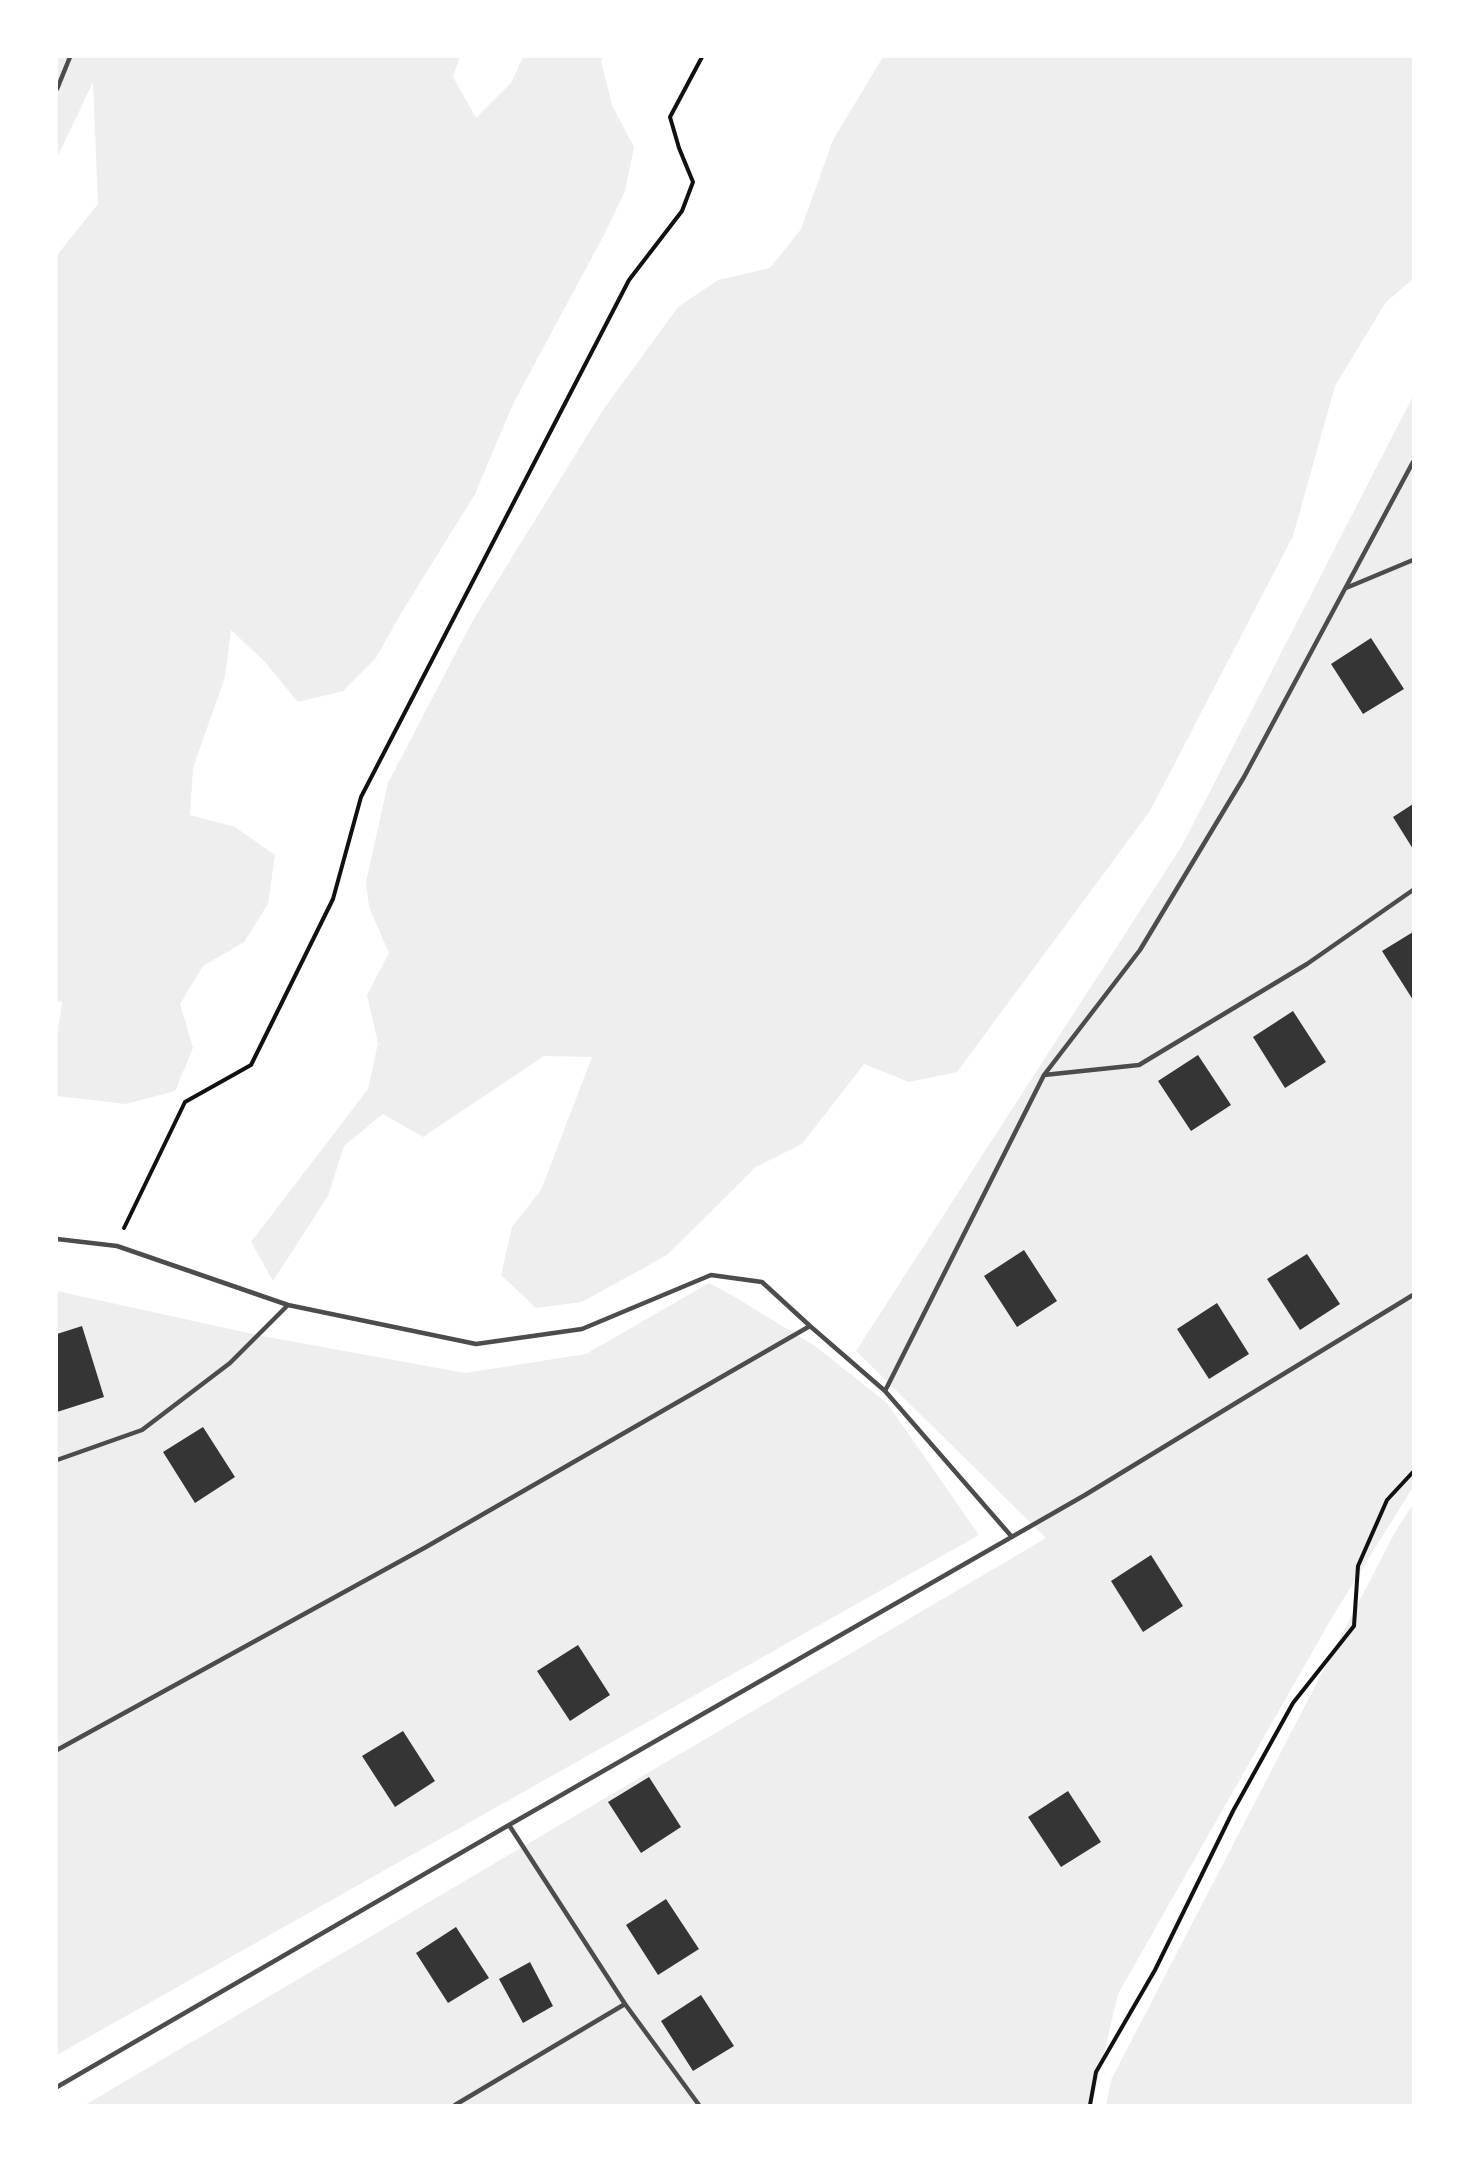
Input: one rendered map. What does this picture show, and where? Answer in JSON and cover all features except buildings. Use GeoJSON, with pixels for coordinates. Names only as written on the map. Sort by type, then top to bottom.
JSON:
{"type":"FeatureCollection","features":[{"type":"Feature","properties":{"kind":"lane"},"geometry":{"type":"LineString","coordinates":[[57,89],[70,57]]}},
{"type":"Feature","properties":{"kind":"lane"},"geometry":{"type":"LineString","coordinates":[[885,1391],[1044,1075],[1140,950],[1244,777],[1413,462]]}},
{"type":"Feature","properties":{"kind":"lane"},"geometry":{"type":"LineString","coordinates":[[1346,588],[1413,560]]}},
{"type":"Feature","properties":{"kind":"lane"},"geometry":{"type":"LineString","coordinates":[[1044,1075],[1139,1065],[1307,964],[1413,890]]}},
{"type":"Feature","properties":{"kind":"lane"},"geometry":{"type":"LineString","coordinates":[[57,1239],[117,1246],[288,1305],[476,1344],[582,1329],[711,1275],[762,1282],[885,1391],[1012,1537]]}},
{"type":"Feature","properties":{"kind":"lane"},"geometry":{"type":"LineString","coordinates":[[57,2087],[1084,1495],[1413,1295]]}},
{"type":"Feature","properties":{"kind":"lane"},"geometry":{"type":"LineString","coordinates":[[57,1460],[142,1430],[230,1363],[288,1305]]}},
{"type":"Feature","properties":{"kind":"lane"},"geometry":{"type":"LineString","coordinates":[[57,1750],[426,1547],[810,1326]]}},
{"type":"Feature","properties":{"kind":"lane"},"geometry":{"type":"LineString","coordinates":[[509,1825],[625,2004],[699,2105]]}},
{"type":"Feature","properties":{"kind":"lane"},"geometry":{"type":"LineString","coordinates":[[455,2105],[625,2004]]}},
{"type":"Feature","properties":{"kind":"path"},"geometry":{"type":"LineString","coordinates":[[117,1246],[135,1202],[185,1102],[251,1065],[333,899],[361,796],[629,280],[682,211],[693,182],[679,148],[670,117],[702,57]]}},
{"type":"Feature","properties":{"kind":"path"},"geometry":{"type":"LineString","coordinates":[[1090,2105],[1096,2072],[1155,1970],[1233,1811],[1293,1703],[1354,1626],[1358,1566],[1387,1500],[1413,1472]]}},
{"type":"Feature","properties":{"kind":"shaded area"},"geometry":{"type":"Polygon","coordinates":[[[57,57],[460,57],[453,77],[476,118],[511,83],[523,57],[603,57],[601,61],[612,105],[634,147],[625,191],[604,235],[513,404],[475,494],[376,658],[343,691],[298,702],[265,662],[231,630],[225,677],[193,768],[190,815],[235,827],[275,855],[268,904],[244,942],[203,966],[180,1004],[193,1048],[175,1091],[126,1104],[57,1096],[57,1036],[62,1002],[57,1002],[57,255],[98,204],[93,82],[57,158],[57,57]]]}},
{"type":"Feature","properties":{"kind":"shaded area"},"geometry":{"type":"Polygon","coordinates":[[[883,57],[1413,57],[1413,279],[1386,302],[1335,386],[1293,536],[1150,811],[957,1072],[909,1082],[864,1064],[802,1144],[756,1167],[667,1255],[582,1302],[536,1308],[501,1275],[512,1227],[541,1190],[592,1057],[544,1056],[423,1137],[383,1114],[344,1146],[328,1196],[273,1281],[251,1242],[368,1089],[378,1043],[367,995],[389,953],[369,907],[366,882],[388,783],[472,622],[603,410],[678,307],[718,280],[770,268],[801,229],[833,140],[883,57]]]}},
{"type":"Feature","properties":{"kind":"shaded area"},"geometry":{"type":"Polygon","coordinates":[[[1413,396],[1413,1487],[1331,1619],[1118,1994],[1092,2105],[85,2105],[1046,1538],[856,1351],[1183,844],[1413,396]]]}},
{"type":"Feature","properties":{"kind":"shaded area"},"geometry":{"type":"Polygon","coordinates":[[[709,1283],[815,1346],[887,1403],[979,1535],[57,2055],[57,1291],[257,1335],[465,1373],[586,1354],[709,1283]]]}},
{"type":"Feature","properties":{"kind":"shaded area"},"geometry":{"type":"Polygon","coordinates":[[[1413,1504],[1413,2105],[1106,2105],[1111,2080],[1394,1534],[1413,1504]]]}}]}
